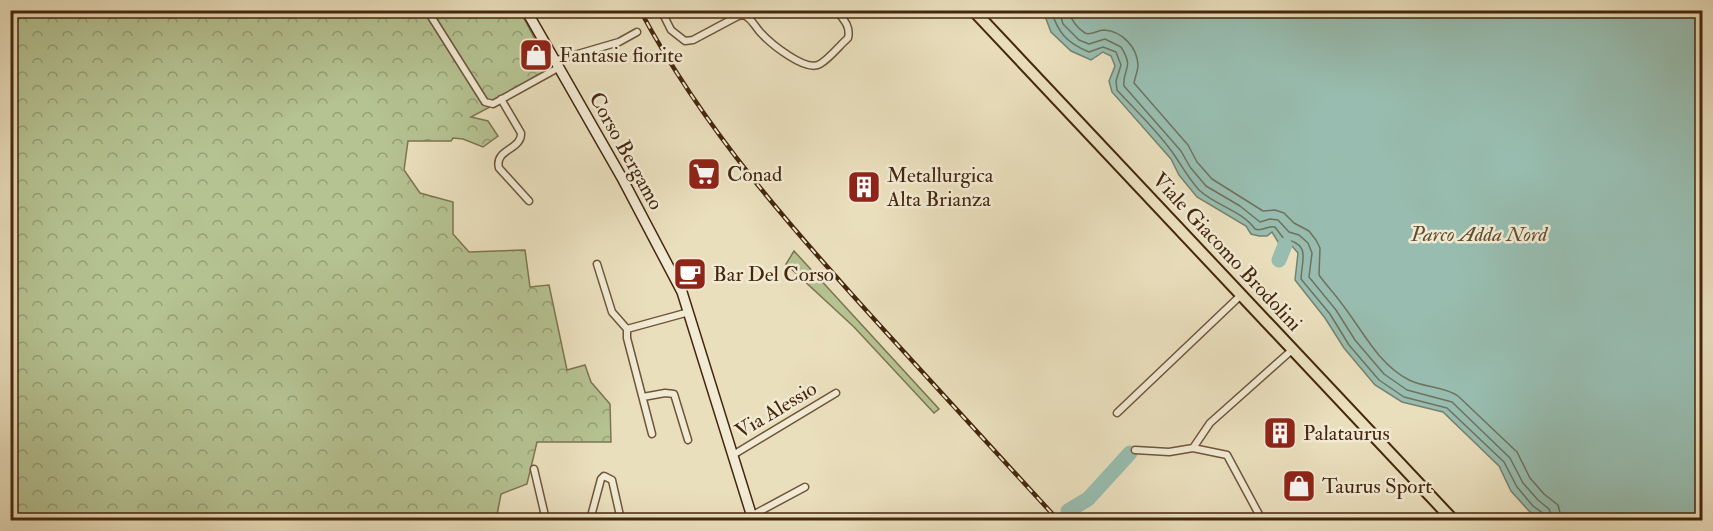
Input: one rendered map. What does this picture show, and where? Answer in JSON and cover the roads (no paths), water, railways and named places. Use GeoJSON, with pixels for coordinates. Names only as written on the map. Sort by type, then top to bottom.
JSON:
{"type":"FeatureCollection","features":[{"type":"Feature","properties":{"kind":"main road","name":"Corso Bergamo"},"geometry":{"type":"LineString","coordinates":[[526,10],[676,279],[689,312],[752,518]]}},
{"type":"Feature","properties":{"kind":"main road","name":"Viale Giacomo Brodolini"},"geometry":{"type":"LineString","coordinates":[[973,10],[1240,296],[1454,520]]}},
{"type":"Feature","properties":{"kind":"street"},"geometry":{"type":"LineString","coordinates":[[427,10],[485,102],[493,104],[556,65],[619,42],[637,32]]}},
{"type":"Feature","properties":{"kind":"street"},"geometry":{"type":"LineString","coordinates":[[661,10],[671,30],[685,41],[693,40],[744,15],[750,18],[761,33],[798,63],[810,67],[819,65],[848,38],[848,27],[836,10]]}},
{"type":"Feature","properties":{"kind":"street"},"geometry":{"type":"LineString","coordinates":[[501,99],[521,133],[521,137],[519,142],[499,157],[497,162],[499,168],[529,201]]}},
{"type":"Feature","properties":{"kind":"street"},"geometry":{"type":"LineString","coordinates":[[597,264],[612,312],[627,329],[627,338],[652,434]]}},
{"type":"Feature","properties":{"kind":"street"},"geometry":{"type":"LineString","coordinates":[[1117,413],[1240,296]]}},
{"type":"Feature","properties":{"kind":"street"},"geometry":{"type":"LineString","coordinates":[[627,329],[689,312]]}},
{"type":"Feature","properties":{"kind":"street"},"geometry":{"type":"LineString","coordinates":[[1192,448],[1210,423],[1292,350]]}},
{"type":"Feature","properties":{"kind":"street"},"geometry":{"type":"LineString","coordinates":[[643,397],[664,393],[674,394],[688,440]]}},
{"type":"Feature","properties":{"kind":"street","name":"Via Alessio"},"geometry":{"type":"LineString","coordinates":[[733,455],[836,393]]}},
{"type":"Feature","properties":{"kind":"street"},"geometry":{"type":"LineString","coordinates":[[1135,450],[1169,452],[1192,448],[1227,455],[1262,520]]}},
{"type":"Feature","properties":{"kind":"street"},"geometry":{"type":"LineString","coordinates":[[534,469],[546,520]]}},
{"type":"Feature","properties":{"kind":"street"},"geometry":{"type":"LineString","coordinates":[[590,520],[601,479],[604,476],[612,480],[621,520]]}},
{"type":"Feature","properties":{"kind":"street"},"geometry":{"type":"LineString","coordinates":[[752,518],[805,487]]}},
{"type":"Feature","properties":{"kind":"water","name":"Parco Adda Nord"},"geometry":{"type":"Polygon","coordinates":[[[1043,11],[1702,11],[1702,520],[1542,520],[1529,511],[1511,491],[1499,466],[1443,412],[1402,402],[1375,385],[1344,348],[1325,318],[1295,280],[1298,253],[1292,246],[1280,245],[1272,232],[1267,236],[1251,234],[1246,226],[1197,197],[1179,175],[1171,159],[1112,92],[1109,81],[1115,66],[1111,56],[1103,52],[1091,60],[1071,51],[1051,32],[1043,11]]]}},
{"type":"Feature","properties":{"kind":"waterway"},"geometry":{"type":"LineString","coordinates":[[1279,260],[1285,245]]}},
{"type":"Feature","properties":{"kind":"waterway"},"geometry":{"type":"LineString","coordinates":[[1068,511],[1088,499],[1130,453]]}},
{"type":"Feature","properties":{"kind":"railway"},"geometry":{"type":"LineString","coordinates":[[640,10],[692,97],[752,178],[850,292],[1058,520]]}},
{"type":"Feature","properties":{"kind":"place","name":"Fantasie fiorite"},"geometry":{"type":"Point","coordinates":[536,55]}},
{"type":"Feature","properties":{"kind":"place","name":"Conad"},"geometry":{"type":"Point","coordinates":[704,174]}},
{"type":"Feature","properties":{"kind":"place","name":"Metallurgica Alta Brianza"},"geometry":{"type":"Point","coordinates":[864,187]}},
{"type":"Feature","properties":{"kind":"place","name":"Bar Del Corso"},"geometry":{"type":"Point","coordinates":[690,274]}},
{"type":"Feature","properties":{"kind":"place","name":"Palataurus"},"geometry":{"type":"Point","coordinates":[1280,433]}},
{"type":"Feature","properties":{"kind":"place","name":"Taurus Sport"},"geometry":{"type":"Point","coordinates":[1299,486]}}]}
